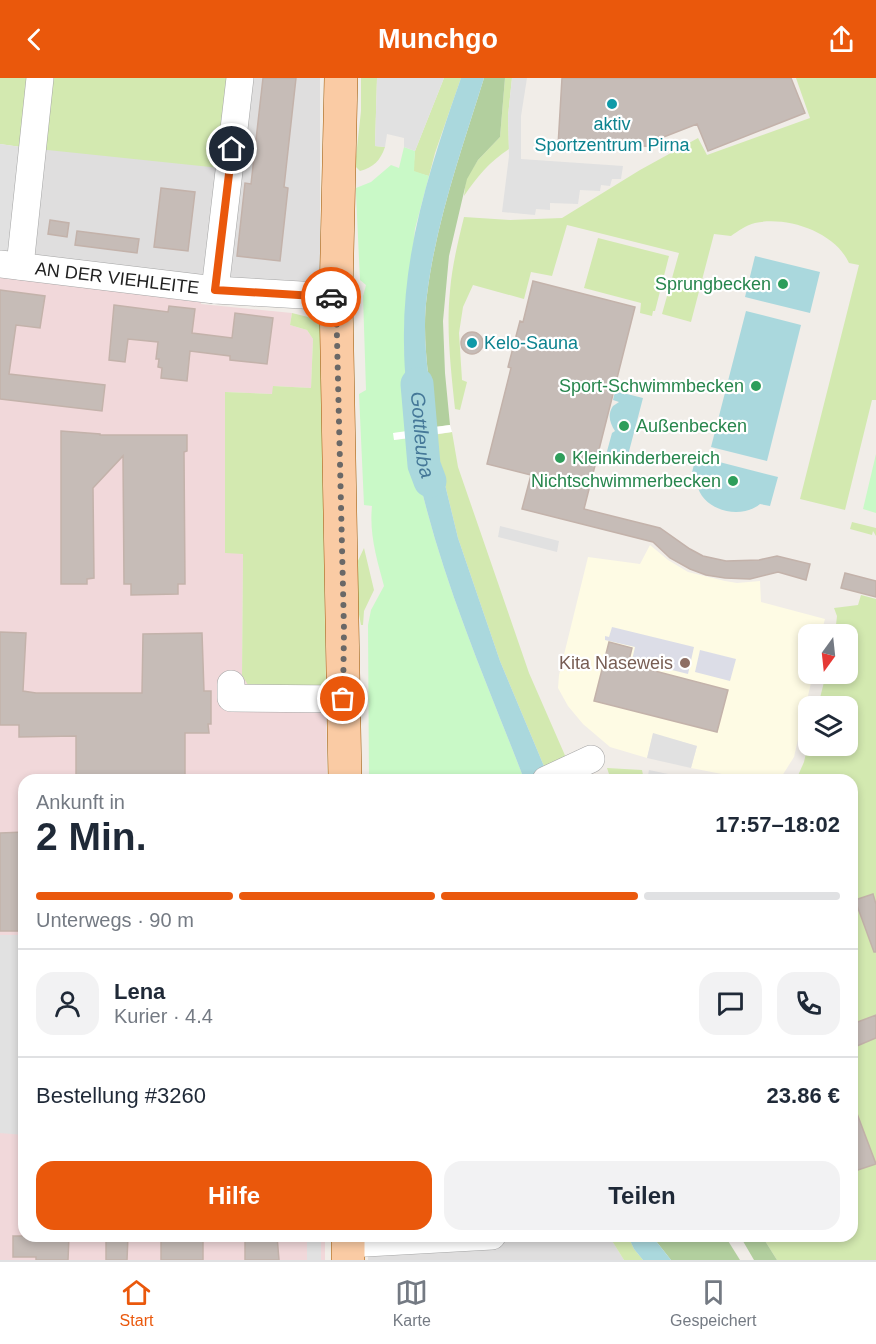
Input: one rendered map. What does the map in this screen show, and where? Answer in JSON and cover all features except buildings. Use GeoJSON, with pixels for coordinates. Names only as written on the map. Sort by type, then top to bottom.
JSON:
{"type":"FeatureCollection","features":[{"type":"Feature","properties":{"kind":"main road"},"geometry":{"type":"LineString","coordinates":[[341,78],[336,297],[344,630],[345,774]]}},
{"type":"Feature","properties":{"kind":"street","name":"AN DER VIEHLEITE"},"geometry":{"type":"LineString","coordinates":[[40,78],[10,265],[215,290],[336,297]]}},
{"type":"Feature","properties":{"kind":"street","name":"AN DER VIEHLEITE"},"geometry":{"type":"LineString","coordinates":[[215,290],[240,78]]}},
{"type":"Feature","properties":{"kind":"street"},"geometry":{"type":"LineString","coordinates":[[231,684],[231,698],[343,699]]}},
{"type":"Feature","properties":{"kind":"street"},"geometry":{"type":"LineString","coordinates":[[348,1247],[413,1242]]}},
{"type":"Feature","properties":{"kind":"shaded area"},"geometry":{"type":"Polygon","coordinates":[[[230,78],[320,78],[320,279],[308,286],[13,255],[28,148],[230,78]]]}},
{"type":"Feature","properties":{"kind":"shaded area"},"geometry":{"type":"Polygon","coordinates":[[[377,78],[444,78],[415,151],[404,147],[404,138],[387,134],[385,147],[375,146],[377,78]]]}},
{"type":"Feature","properties":{"kind":"shaded area"},"geometry":{"type":"Polygon","coordinates":[[[512,78],[527,78],[521,116],[521,159],[623,166],[621,179],[612,179],[610,186],[601,185],[600,191],[580,190],[578,204],[550,203],[550,210],[536,209],[535,215],[502,212],[509,156],[508,116],[512,78]]]}},
{"type":"Feature","properties":{"kind":"shaded area"},"geometry":{"type":"Polygon","coordinates":[[[0,144],[28,148],[13,255],[0,254],[0,144]]]}},
{"type":"Feature","properties":{"kind":"shaded area"},"geometry":{"type":"Polygon","coordinates":[[[0,272],[201,299],[201,304],[292,313],[290,325],[307,330],[313,339],[311,388],[273,386],[273,394],[225,392],[225,552],[243,553],[242,675],[326,687],[327,774],[18,774],[18,1242],[325,1242],[325,1260],[0,1260],[0,272]]]}},
{"type":"Feature","properties":{"kind":"shaded area"},"geometry":{"type":"Polygon","coordinates":[[[500,526],[559,541],[557,552],[498,537],[500,526]]]}},
{"type":"Feature","properties":{"kind":"shaded area","name":"Kita Naseweis"},"geometry":{"type":"Polygon","coordinates":[[[650,545],[668,560],[688,572],[737,583],[760,581],[761,602],[825,619],[824,624],[798,624],[798,684],[811,684],[808,696],[798,696],[798,740],[794,757],[783,774],[722,774],[691,768],[697,746],[653,734],[647,758],[610,747],[583,724],[568,706],[558,688],[559,675],[588,557],[640,564],[650,545]]]}},
{"type":"Feature","properties":{"kind":"shaded area"},"geometry":{"type":"Polygon","coordinates":[[[612,627],[694,647],[688,674],[632,660],[635,647],[605,640],[605,636],[609,637],[612,627]]]}},
{"type":"Feature","properties":{"kind":"shaded area"},"geometry":{"type":"Polygon","coordinates":[[[700,650],[736,659],[730,681],[695,672],[700,650]]]}},
{"type":"Feature","properties":{"kind":"shaded area"},"geometry":{"type":"Polygon","coordinates":[[[653,733],[697,746],[691,768],[647,758],[653,733]]]}},
{"type":"Feature","properties":{"kind":"shaded area"},"geometry":{"type":"Polygon","coordinates":[[[649,770],[668,774],[648,774],[649,770]]]}},
{"type":"Feature","properties":{"kind":"shaded area"},"geometry":{"type":"Polygon","coordinates":[[[0,935],[18,935],[18,1134],[0,1133],[0,935]]]}},
{"type":"Feature","properties":{"kind":"shaded area"},"geometry":{"type":"Polygon","coordinates":[[[307,1242],[321,1242],[321,1260],[307,1260],[307,1242]]]}},
{"type":"Feature","properties":{"kind":"shaded area"},"geometry":{"type":"Polygon","coordinates":[[[368,1242],[613,1242],[624,1260],[368,1260],[368,1242]]]}},
{"type":"Feature","properties":{"kind":"green space"},"geometry":{"type":"Polygon","coordinates":[[[0,78],[34,78],[28,148],[0,144],[0,78]]]}},
{"type":"Feature","properties":{"kind":"green space"},"geometry":{"type":"Polygon","coordinates":[[[46,78],[230,78],[220,168],[38,149],[46,78]]]}},
{"type":"Feature","properties":{"kind":"green space"},"geometry":{"type":"Polygon","coordinates":[[[361,78],[377,78],[375,146],[385,147],[376,163],[360,171],[355,166],[361,111],[361,78]]]}},
{"type":"Feature","properties":{"kind":"green space"},"geometry":{"type":"Polygon","coordinates":[[[444,78],[461,78],[429,176],[413,172],[415,151],[444,78]]]}},
{"type":"Feature","properties":{"kind":"green space"},"geometry":{"type":"Polygon","coordinates":[[[484,78],[505,78],[500,137],[478,160],[467,179],[449,256],[443,321],[450,425],[434,427],[425,328],[431,267],[443,213],[484,78]]]}},
{"type":"Feature","properties":{"kind":"green space"},"geometry":{"type":"Polygon","coordinates":[[[505,78],[512,78],[508,116],[509,149],[484,170],[464,196],[466,179],[478,160],[500,137],[505,78]]]}},
{"type":"Feature","properties":{"kind":"green space"},"geometry":{"type":"Polygon","coordinates":[[[796,78],[876,78],[876,400],[872,400],[845,510],[800,499],[859,265],[849,263],[842,252],[822,235],[795,224],[768,221],[748,225],[731,236],[714,234],[691,322],[662,314],[679,253],[567,225],[552,276],[531,272],[524,299],[473,285],[463,307],[459,333],[462,380],[467,382],[460,410],[455,409],[449,350],[449,306],[454,263],[464,217],[510,220],[562,218],[640,170],[698,138],[707,155],[810,118],[796,78]]]}},
{"type":"Feature","properties":{"kind":"green space"},"geometry":{"type":"Polygon","coordinates":[[[404,147],[415,151],[414,171],[429,176],[415,229],[404,344],[411,431],[394,433],[394,440],[411,438],[420,482],[444,568],[522,774],[369,774],[368,625],[371,610],[384,586],[373,537],[372,506],[364,505],[359,394],[366,390],[363,296],[366,285],[360,280],[356,188],[371,182],[391,165],[399,168],[404,147]]]}},
{"type":"Feature","properties":{"kind":"green space"},"geometry":{"type":"Polygon","coordinates":[[[598,238],[669,256],[652,316],[640,313],[641,303],[584,288],[598,238]]]}},
{"type":"Feature","properties":{"kind":"green space"},"geometry":{"type":"Polygon","coordinates":[[[292,313],[320,323],[326,687],[248,685],[242,675],[243,554],[225,553],[225,392],[272,394],[273,386],[311,388],[313,339],[307,330],[290,325],[292,313]]]}},
{"type":"Feature","properties":{"kind":"green space"},"geometry":{"type":"Polygon","coordinates":[[[452,432],[458,467],[529,673],[567,760],[546,771],[500,661],[458,538],[433,435],[452,432]]]}},
{"type":"Feature","properties":{"kind":"green space"},"geometry":{"type":"Polygon","coordinates":[[[876,454],[876,513],[863,509],[876,454]]]}},
{"type":"Feature","properties":{"kind":"green space"},"geometry":{"type":"Polygon","coordinates":[[[852,522],[876,528],[876,536],[873,531],[872,535],[850,529],[852,522]]]}},
{"type":"Feature","properties":{"kind":"green space"},"geometry":{"type":"Polygon","coordinates":[[[364,548],[374,590],[364,611],[363,625],[361,625],[357,604],[355,567],[364,548]]]}},
{"type":"Feature","properties":{"kind":"green space"},"geometry":{"type":"Polygon","coordinates":[[[861,595],[876,599],[876,1260],[777,1260],[766,1242],[858,1242],[858,774],[799,774],[805,756],[858,756],[858,696],[820,696],[824,684],[858,684],[858,624],[836,624],[837,616],[834,608],[858,605],[861,595]]]}},
{"type":"Feature","properties":{"kind":"green space"},"geometry":{"type":"Polygon","coordinates":[[[607,768],[642,770],[643,774],[609,774],[607,768]]]}},
{"type":"Feature","properties":{"kind":"green space"},"geometry":{"type":"Polygon","coordinates":[[[613,1242],[631,1242],[643,1260],[624,1260],[613,1242]]]}},
{"type":"Feature","properties":{"kind":"green space"},"geometry":{"type":"Polygon","coordinates":[[[657,1242],[729,1242],[740,1260],[671,1260],[657,1242]]]}},
{"type":"Feature","properties":{"kind":"green space"},"geometry":{"type":"Polygon","coordinates":[[[744,1242],[766,1242],[777,1260],[754,1260],[744,1242]]]}},
{"type":"Feature","properties":{"kind":"water"},"geometry":{"type":"Polygon","coordinates":[[[461,78],[484,78],[443,213],[431,267],[425,328],[434,427],[411,431],[404,355],[408,276],[420,209],[461,78]]]}},
{"type":"Feature","properties":{"kind":"water","name":"Sprungbecken"},"geometry":{"type":"Polygon","coordinates":[[[755,256],[820,272],[810,313],[745,297],[755,256]]]}},
{"type":"Feature","properties":{"kind":"water","name":"Sport-Schwimmbecken"},"geometry":{"type":"Polygon","coordinates":[[[746,311],[801,325],[767,461],[711,447],[746,311]]]}},
{"type":"Feature","properties":{"kind":"water","name":"Außenbecken"},"geometry":{"type":"Polygon","coordinates":[[[615,391],[643,398],[627,459],[606,455],[612,433],[615,431],[610,416],[611,409],[619,402],[613,400],[615,391]]]}},
{"type":"Feature","properties":{"kind":"water"},"geometry":{"type":"Polygon","coordinates":[[[433,435],[458,538],[500,661],[546,771],[538,774],[522,774],[444,568],[420,482],[411,438],[433,435]]]}},
{"type":"Feature","properties":{"kind":"water","name":"Nichtschwimmerbecken"},"geometry":{"type":"Polygon","coordinates":[[[696,456],[778,477],[770,506],[760,504],[752,509],[735,512],[716,508],[702,496],[698,488],[689,485],[696,456]]]}},
{"type":"Feature","properties":{"kind":"water"},"geometry":{"type":"Polygon","coordinates":[[[631,1242],[657,1242],[671,1260],[643,1260],[631,1242]]]}},
{"type":"Feature","properties":{"kind":"pier"},"geometry":{"type":"Polygon","coordinates":[[[450,425],[452,432],[394,440],[393,433],[450,425]]]}},
{"type":"Feature","properties":{"kind":"waterway","name":"Gottleuba"},"geometry":{"type":"LineString","coordinates":[[417,384],[424,465],[430,481]]}},
{"type":"Feature","properties":{"kind":"way so far"},"geometry":{"type":"LineString","coordinates":[[331,297],[336,297],[344,630],[343,699]]}},
{"type":"Feature","properties":{"kind":"place","name":"aktiv Sportzentrum Pirna"},"geometry":{"type":"Point","coordinates":[612,104]}},
{"type":"Feature","properties":{"kind":"place","name":"Sprungbecken"},"geometry":{"type":"Point","coordinates":[783,284]}},
{"type":"Feature","properties":{"kind":"place","name":"Kelo-Sauna"},"geometry":{"type":"Point","coordinates":[472,343]}},
{"type":"Feature","properties":{"kind":"place","name":"Sport-Schwimmbecken"},"geometry":{"type":"Point","coordinates":[756,386]}},
{"type":"Feature","properties":{"kind":"place","name":"Außenbecken"},"geometry":{"type":"Point","coordinates":[624,426]}},
{"type":"Feature","properties":{"kind":"place","name":"Kleinkinderbereich"},"geometry":{"type":"Point","coordinates":[560,458]}},
{"type":"Feature","properties":{"kind":"place","name":"Nichtschwimmerbecken"},"geometry":{"type":"Point","coordinates":[733,481]}},
{"type":"Feature","properties":{"kind":"place","name":"Kita Naseweis"},"geometry":{"type":"Point","coordinates":[685,663]}},
{"type":"Feature","properties":{"kind":"route"},"geometry":{"type":"LineString","coordinates":[[232,149],[215,290],[331,297]]}}]}
